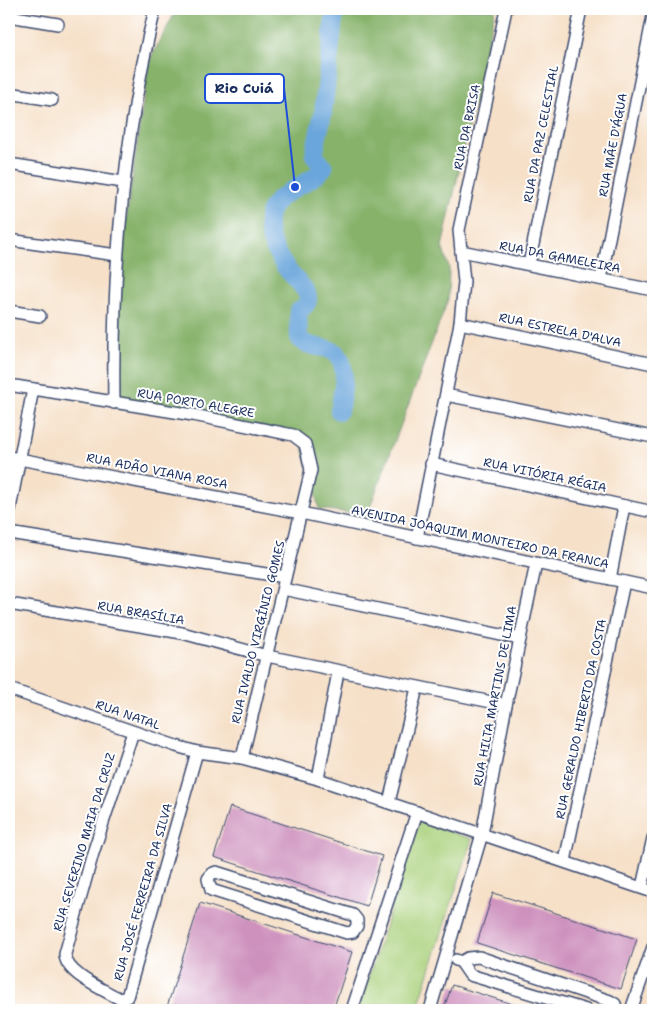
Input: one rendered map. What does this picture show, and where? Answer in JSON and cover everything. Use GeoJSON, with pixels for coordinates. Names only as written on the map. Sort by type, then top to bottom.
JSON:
{"type":"FeatureCollection","features":[{"type":"Feature","properties":{"kind":"street"},"geometry":{"type":"LineString","coordinates":[[114,403],[114,320],[123,182],[139,73],[155,9]]}},
{"type":"Feature","properties":{"kind":"street","name":"RUA DA BRISA"},"geometry":{"type":"LineString","coordinates":[[417,538],[460,323],[464,282],[459,230],[506,9]]}},
{"type":"Feature","properties":{"kind":"street","name":"RUA DA PAZ CELESTIAL"},"geometry":{"type":"LineString","coordinates":[[529,264],[581,9]]}},
{"type":"Feature","properties":{"kind":"street"},"geometry":{"type":"LineString","coordinates":[[9,16],[58,24]]}},
{"type":"Feature","properties":{"kind":"street","name":"RUA MÃE D'ÁGUA"},"geometry":{"type":"LineString","coordinates":[[601,279],[653,16]]}},
{"type":"Feature","properties":{"kind":"street"},"geometry":{"type":"LineString","coordinates":[[9,93],[52,100]]}},
{"type":"Feature","properties":{"kind":"street"},"geometry":{"type":"LineString","coordinates":[[9,164],[123,182]]}},
{"type":"Feature","properties":{"kind":"street"},"geometry":{"type":"LineString","coordinates":[[9,240],[117,255]]}},
{"type":"Feature","properties":{"kind":"street","name":"RUA DA GAMELEIRA"},"geometry":{"type":"LineString","coordinates":[[461,251],[653,290]]}},
{"type":"Feature","properties":{"kind":"street"},"geometry":{"type":"LineString","coordinates":[[9,311],[40,316]]}},
{"type":"Feature","properties":{"kind":"street","name":"RUA ESTRELA D'ALVA"},"geometry":{"type":"LineString","coordinates":[[460,323],[653,364]]}},
{"type":"Feature","properties":{"kind":"street","name":"RUA PORTO ALEGRE"},"geometry":{"type":"LineString","coordinates":[[9,385],[193,415],[300,438],[305,444],[311,470],[301,513]]}},
{"type":"Feature","properties":{"kind":"street"},"geometry":{"type":"LineString","coordinates":[[9,514],[14,458],[33,390]]}},
{"type":"Feature","properties":{"kind":"street"},"geometry":{"type":"LineString","coordinates":[[446,395],[653,437]]}},
{"type":"Feature","properties":{"kind":"street","name":"RUA ADÃO VIANA ROSA"},"geometry":{"type":"LineString","coordinates":[[14,458],[301,513]]}},
{"type":"Feature","properties":{"kind":"street","name":"RUA VITÓRIA RÉGIA"},"geometry":{"type":"LineString","coordinates":[[431,464],[653,512]]}},
{"type":"Feature","properties":{"kind":"street"},"geometry":{"type":"LineString","coordinates":[[610,579],[624,506]]}},
{"type":"Feature","properties":{"kind":"street","name":"AVENIDA JOAQUIM MONTEIRO DA FRANCA"},"geometry":{"type":"LineString","coordinates":[[301,513],[653,588]]}},
{"type":"Feature","properties":{"kind":"street","name":"RUA IVALDO VIRGÍNIO GOMES"},"geometry":{"type":"LineString","coordinates":[[242,758],[301,513]]}},
{"type":"Feature","properties":{"kind":"street"},"geometry":{"type":"LineString","coordinates":[[9,533],[284,583],[520,639]]}},
{"type":"Feature","properties":{"kind":"street","name":"RUA HILTA MARTINS DE LIMA"},"geometry":{"type":"LineString","coordinates":[[430,1010],[482,834],[506,705],[536,564]]}},
{"type":"Feature","properties":{"kind":"street","name":"RUA GERALDO HIBERTO DA COSTA"},"geometry":{"type":"LineString","coordinates":[[565,861],[624,582]]}},
{"type":"Feature","properties":{"kind":"street","name":"RUA BRASÍLIA"},"geometry":{"type":"LineString","coordinates":[[9,604],[182,633],[267,656],[338,672],[506,705]]}},
{"type":"Feature","properties":{"kind":"street"},"geometry":{"type":"LineString","coordinates":[[318,779],[338,672]]}},
{"type":"Feature","properties":{"kind":"street"},"geometry":{"type":"LineString","coordinates":[[389,802],[417,688]]}},
{"type":"Feature","properties":{"kind":"street","name":"RUA NATAL"},"geometry":{"type":"LineString","coordinates":[[9,689],[197,752],[242,758],[318,779],[653,892]]}},
{"type":"Feature","properties":{"kind":"street","name":"RUA SEVERINO MAIA DA CRUZ"},"geometry":{"type":"LineString","coordinates":[[66,962],[65,954],[93,853],[133,732]]}},
{"type":"Feature","properties":{"kind":"street","name":"RUA JOSÉ FERREIRA DA SILVA"},"geometry":{"type":"LineString","coordinates":[[66,962],[75,972],[120,999],[127,998],[197,752]]}},
{"type":"Feature","properties":{"kind":"street"},"geometry":{"type":"LineString","coordinates":[[352,1010],[376,932],[417,812]]}},
{"type":"Feature","properties":{"kind":"street"},"geometry":{"type":"LineString","coordinates":[[642,887],[653,838]]}},
{"type":"Feature","properties":{"kind":"street"},"geometry":{"type":"LineString","coordinates":[[216,872],[352,915],[357,920],[357,926],[353,932],[347,933],[294,916],[211,890],[208,880],[211,874],[216,872]]}},
{"type":"Feature","properties":{"kind":"street"},"geometry":{"type":"LineString","coordinates":[[294,916],[300,898]]}},
{"type":"Feature","properties":{"kind":"street"},"geometry":{"type":"LineString","coordinates":[[357,926],[376,932]]}},
{"type":"Feature","properties":{"kind":"street"},"geometry":{"type":"LineString","coordinates":[[631,1010],[653,947]]}},
{"type":"Feature","properties":{"kind":"street"},"geometry":{"type":"LineString","coordinates":[[447,957],[461,962],[470,975],[586,1010]]}},
{"type":"Feature","properties":{"kind":"street"},"geometry":{"type":"LineString","coordinates":[[461,962],[468,958],[479,957],[610,1001],[615,1004],[617,1010]]}},
{"type":"Feature","properties":{"kind":"green space"},"geometry":{"type":"Polygon","coordinates":[[[177,9],[495,9],[442,247],[449,267],[448,300],[367,515],[319,509],[301,439],[118,401],[119,269],[149,61],[177,9]]]}},
{"type":"Feature","properties":{"kind":"green space"},"geometry":{"type":"Polygon","coordinates":[[[419,822],[472,839],[417,1010],[358,1010],[419,822]]]}},
{"type":"Feature","properties":{"kind":"building"},"geometry":{"type":"Polygon","coordinates":[[[230,807],[382,856],[367,906],[214,857],[230,807]]]}},
{"type":"Feature","properties":{"kind":"building"},"geometry":{"type":"Polygon","coordinates":[[[493,893],[637,939],[621,989],[477,943],[493,893]]]}},
{"type":"Feature","properties":{"kind":"building"},"geometry":{"type":"Polygon","coordinates":[[[200,903],[352,952],[333,1010],[166,1010],[200,903]]]}},
{"type":"Feature","properties":{"kind":"building"},"geometry":{"type":"Polygon","coordinates":[[[452,985],[528,1009],[444,1008],[452,985]]]}},
{"type":"Feature","properties":{"kind":"waterway"},"geometry":{"type":"LineString","coordinates":[[335,9],[323,113],[314,155],[324,167],[317,175],[278,200],[271,209],[268,219],[269,233],[276,251],[286,268],[303,287],[307,295],[307,303],[298,311],[299,338],[309,345],[328,349],[335,353],[343,367],[344,376],[339,411]]}},
{"type":"Feature","properties":{"kind":"place","name":"Rio Cuiá"},"geometry":{"type":"Point","coordinates":[295,187]}}]}
